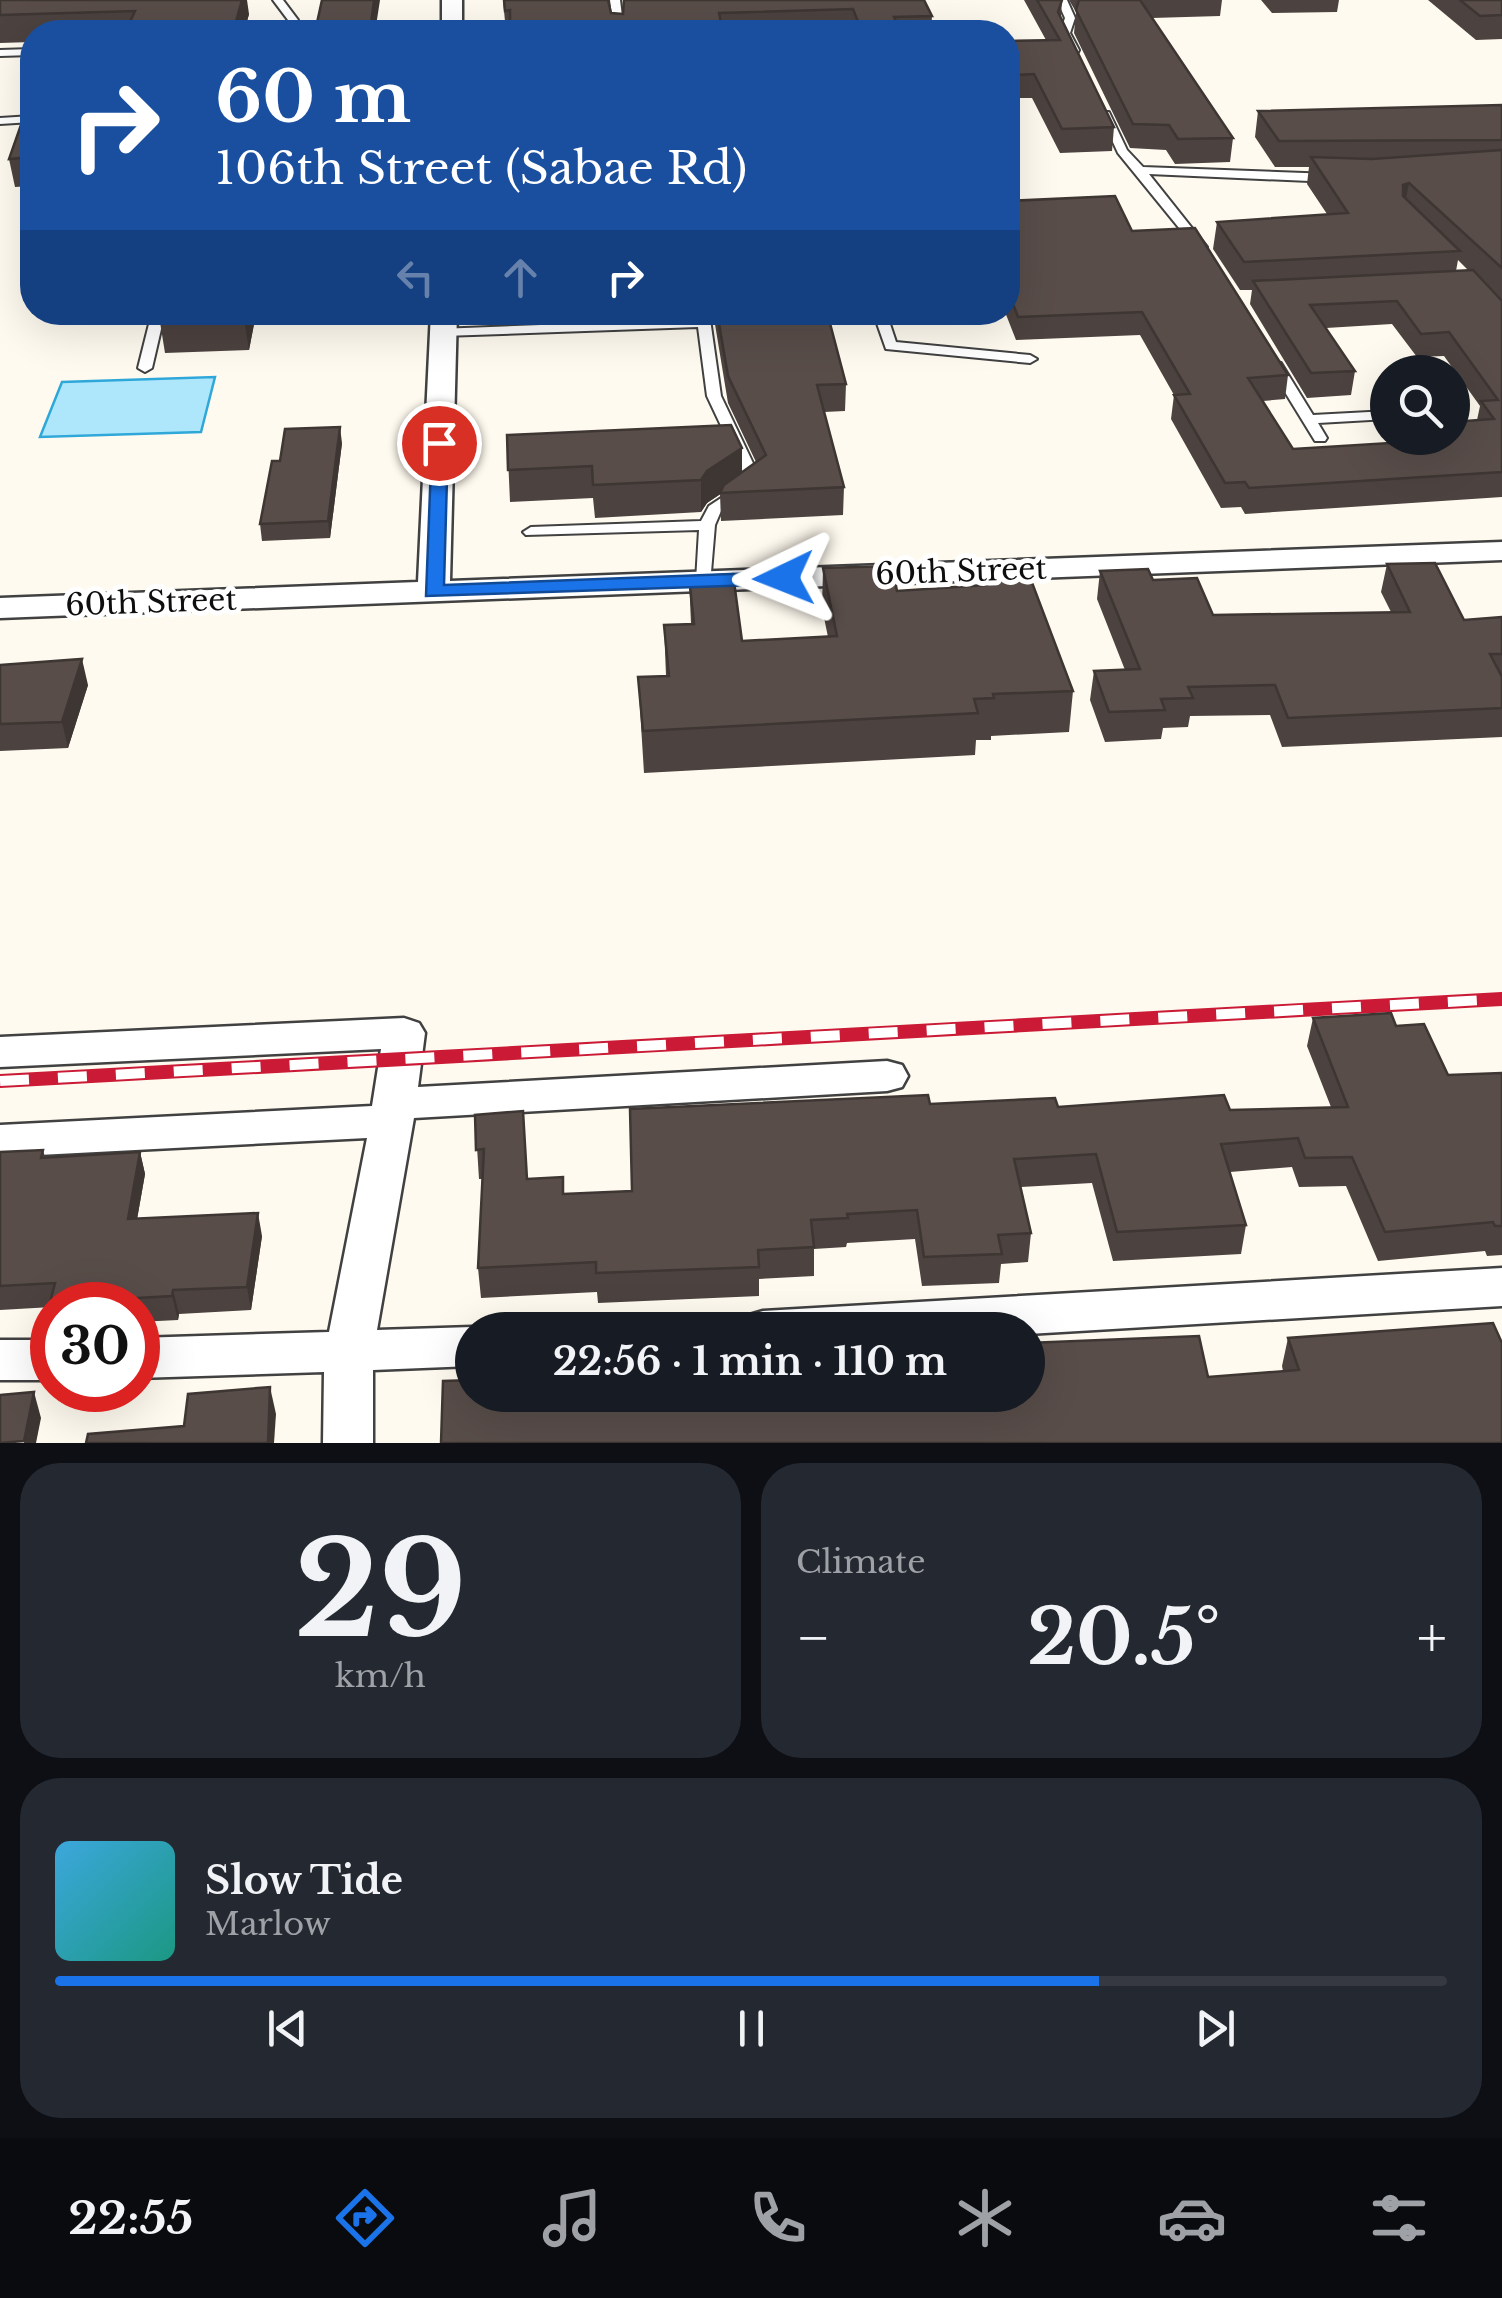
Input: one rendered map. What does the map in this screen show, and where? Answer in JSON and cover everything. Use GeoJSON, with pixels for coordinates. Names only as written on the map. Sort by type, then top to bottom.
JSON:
{"type":"FeatureCollection","features":[{"type":"Feature","properties":{"kind":"street"},"geometry":{"type":"LineString","coordinates":[[434,591],[443,325]]}},
{"type":"Feature","properties":{"kind":"street","name":"60th Street"},"geometry":{"type":"LineString","coordinates":[[0,608],[1502,551]]}},
{"type":"Feature","properties":{"kind":"street"},"geometry":{"type":"LineString","coordinates":[[0,1052],[404,1032],[349,1354],[348,1443]]}},
{"type":"Feature","properties":{"kind":"street"},"geometry":{"type":"LineString","coordinates":[[0,1141],[887,1076]]}},
{"type":"Feature","properties":{"kind":"street"},"geometry":{"type":"LineString","coordinates":[[1045,1313],[1502,1286]]}},
{"type":"Feature","properties":{"kind":"street"},"geometry":{"type":"LineString","coordinates":[[160,1358],[455,1348]]}},
{"type":"Feature","properties":{"kind":"street"},"geometry":{"type":"LineString","coordinates":[[0,1360],[30,1360]]}},
{"type":"Feature","properties":{"kind":"lane"},"geometry":{"type":"LineString","coordinates":[[1062,0],[1070,18],[1065,33],[1082,66]]}},
{"type":"Feature","properties":{"kind":"lane"},"geometry":{"type":"LineString","coordinates":[[1098,100],[1122,151],[1214,266]]}},
{"type":"Feature","properties":{"kind":"lane"},"geometry":{"type":"LineString","coordinates":[[1140,170],[1349,178]]}},
{"type":"Feature","properties":{"kind":"lane"},"geometry":{"type":"LineString","coordinates":[[145,368],[156,325]]}},
{"type":"Feature","properties":{"kind":"lane"},"geometry":{"type":"LineString","coordinates":[[704,325],[714,396],[755,482],[725,499],[707,526],[704,581]]}},
{"type":"Feature","properties":{"kind":"lane"},"geometry":{"type":"LineString","coordinates":[[883,325],[892,346],[1030,359]]}},
{"type":"Feature","properties":{"kind":"lane"},"geometry":{"type":"LineString","coordinates":[[1271,358],[1320,438]]}},
{"type":"Feature","properties":{"kind":"lane"},"geometry":{"type":"LineString","coordinates":[[1308,420],[1370,416]]}},
{"type":"Feature","properties":{"kind":"lane"},"geometry":{"type":"LineString","coordinates":[[531,532],[707,526]]}},
{"type":"Feature","properties":{"kind":"water"},"geometry":{"type":"Polygon","coordinates":[[[215,377],[201,432],[40,437],[62,382],[215,377]]]}},
{"type":"Feature","properties":{"kind":"building"},"geometry":{"type":"Polygon","coordinates":[[[0,0],[242,0],[236,20],[131,20],[135,11],[0,15],[0,0]]]}},
{"type":"Feature","properties":{"kind":"building"},"geometry":{"type":"Polygon","coordinates":[[[322,0],[374,0],[372,20],[318,20],[322,0]]]}},
{"type":"Feature","properties":{"kind":"building"},"geometry":{"type":"Polygon","coordinates":[[[504,0],[608,0],[611,13],[623,14],[624,0],[924,0],[932,16],[857,20],[853,9],[719,13],[720,20],[510,20],[510,10],[505,11],[504,0]]]}},
{"type":"Feature","properties":{"kind":"building"},"geometry":{"type":"Polygon","coordinates":[[[1037,0],[1062,0],[1058,12],[1114,127],[1062,129],[1034,74],[1020,75],[1020,41],[1060,40],[1037,0]]]}},
{"type":"Feature","properties":{"kind":"building"},"geometry":{"type":"Polygon","coordinates":[[[1079,0],[1140,0],[1233,138],[1178,139],[1169,125],[1133,124],[1076,10],[1079,0]]]}},
{"type":"Feature","properties":{"kind":"building"},"geometry":{"type":"Polygon","coordinates":[[[1460,0],[1502,0],[1502,15],[1480,16],[1460,0]]]}},
{"type":"Feature","properties":{"kind":"building"},"geometry":{"type":"Polygon","coordinates":[[[1502,105],[1502,140],[1279,141],[1258,111],[1502,105]]]}},
{"type":"Feature","properties":{"kind":"building"},"geometry":{"type":"Polygon","coordinates":[[[20,128],[20,158],[9,159],[20,128]]]}},
{"type":"Feature","properties":{"kind":"building"},"geometry":{"type":"Polygon","coordinates":[[[1502,150],[1502,268],[1409,183],[1403,185],[1403,196],[1460,251],[1244,262],[1217,222],[1348,213],[1311,157],[1372,159],[1502,150]]]}},
{"type":"Feature","properties":{"kind":"building"},"geometry":{"type":"Polygon","coordinates":[[[1115,196],[1132,231],[1195,228],[1288,375],[1248,378],[1293,449],[1370,444],[1370,455],[1470,455],[1470,421],[1494,419],[1481,401],[1498,400],[1470,361],[1470,355],[1466,355],[1449,332],[1421,334],[1397,301],[1310,305],[1355,371],[1311,373],[1253,281],[1473,270],[1502,301],[1502,472],[1249,488],[1245,482],[1225,483],[1174,395],[1190,394],[1142,312],[1020,317],[1020,200],[1115,196]]]}},
{"type":"Feature","properties":{"kind":"building"},"geometry":{"type":"Polygon","coordinates":[[[719,325],[830,325],[846,384],[817,385],[844,487],[720,493],[724,485],[766,455],[728,376],[719,325]]]}},
{"type":"Feature","properties":{"kind":"building"},"geometry":{"type":"Polygon","coordinates":[[[731,425],[742,448],[707,471],[701,480],[593,485],[592,466],[508,470],[507,435],[731,425]]]}},
{"type":"Feature","properties":{"kind":"building"},"geometry":{"type":"Polygon","coordinates":[[[340,427],[328,521],[260,524],[272,461],[280,461],[285,429],[340,427]]]}},
{"type":"Feature","properties":{"kind":"building"},"geometry":{"type":"Polygon","coordinates":[[[1435,563],[1464,620],[1502,617],[1502,654],[1490,654],[1502,677],[1502,708],[1288,718],[1275,685],[1188,687],[1193,698],[1161,699],[1165,710],[1109,712],[1094,671],[1140,669],[1100,571],[1148,569],[1153,580],[1197,578],[1213,615],[1410,612],[1387,564],[1435,563]]]}},
{"type":"Feature","properties":{"kind":"building"},"geometry":{"type":"Polygon","coordinates":[[[892,566],[897,591],[985,585],[982,574],[1028,572],[1073,691],[993,694],[994,698],[974,699],[978,713],[643,731],[638,677],[669,676],[664,625],[694,624],[689,577],[733,574],[742,641],[837,636],[823,568],[892,566]]]}},
{"type":"Feature","properties":{"kind":"building"},"geometry":{"type":"Polygon","coordinates":[[[82,659],[62,722],[0,724],[0,665],[82,659]]]}},
{"type":"Feature","properties":{"kind":"building"},"geometry":{"type":"Polygon","coordinates":[[[1391,1013],[1396,1026],[1424,1024],[1448,1075],[1502,1073],[1502,1226],[1493,1222],[1385,1232],[1352,1157],[1305,1158],[1298,1138],[1221,1144],[1246,1225],[1117,1232],[1096,1154],[1014,1159],[1031,1233],[998,1235],[1002,1254],[924,1257],[917,1210],[811,1220],[814,1247],[758,1250],[759,1267],[596,1273],[596,1262],[478,1268],[484,1149],[476,1150],[475,1115],[523,1111],[527,1179],[563,1177],[563,1194],[632,1191],[630,1109],[928,1095],[930,1104],[1055,1098],[1058,1107],[1224,1095],[1230,1110],[1348,1107],[1313,1018],[1391,1013]]]}},
{"type":"Feature","properties":{"kind":"building"},"geometry":{"type":"Polygon","coordinates":[[[43,1150],[41,1158],[140,1152],[128,1219],[258,1213],[247,1287],[173,1290],[172,1296],[160,1297],[160,1282],[30,1282],[0,1286],[0,1152],[43,1150]]]}},
{"type":"Feature","properties":{"kind":"building"},"geometry":{"type":"Polygon","coordinates":[[[1493,1323],[1502,1343],[1502,1443],[441,1443],[443,1381],[455,1381],[455,1412],[1045,1412],[1045,1342],[1199,1336],[1208,1377],[1299,1370],[1288,1338],[1493,1323]]]}},
{"type":"Feature","properties":{"kind":"building"},"geometry":{"type":"Polygon","coordinates":[[[270,1387],[268,1443],[86,1443],[88,1434],[184,1426],[188,1394],[270,1387]]]}},
{"type":"Feature","properties":{"kind":"building"},"geometry":{"type":"Polygon","coordinates":[[[30,1392],[24,1441],[0,1443],[0,1395],[30,1392]]]}},
{"type":"Feature","properties":{"kind":"railway"},"geometry":{"type":"LineString","coordinates":[[0,1081],[1502,999]]}},
{"type":"Feature","properties":{"kind":"route"},"geometry":{"type":"LineString","coordinates":[[439,443],[434,591],[784,578]]}}]}
